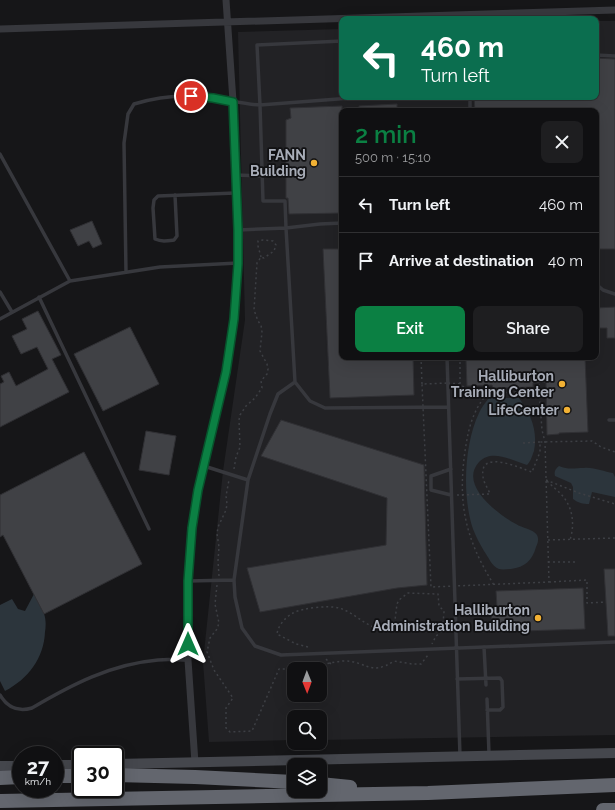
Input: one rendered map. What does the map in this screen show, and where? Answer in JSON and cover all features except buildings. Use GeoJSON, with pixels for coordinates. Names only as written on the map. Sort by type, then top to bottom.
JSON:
{"type":"FeatureCollection","features":[{"type":"Feature","properties":{"kind":"highway"},"geometry":{"type":"LineString","coordinates":[[124,775],[287,782]]}},
{"type":"Feature","properties":{"kind":"highway"},"geometry":{"type":"LineString","coordinates":[[0,778],[12,777]]}},
{"type":"Feature","properties":{"kind":"highway"},"geometry":{"type":"LineString","coordinates":[[327,785],[428,793]]}},
{"type":"Feature","properties":{"kind":"highway"},"geometry":{"type":"LineString","coordinates":[[0,801],[428,793],[615,785]]}},
{"type":"Feature","properties":{"kind":"highway"},"geometry":{"type":"LineString","coordinates":[[603,810],[615,810]]}},
{"type":"Feature","properties":{"kind":"main road"},"geometry":{"type":"LineString","coordinates":[[124,764],[615,753]]}},
{"type":"Feature","properties":{"kind":"main road"},"geometry":{"type":"LineString","coordinates":[[0,766],[12,766]]}},
{"type":"Feature","properties":{"kind":"street"},"geometry":{"type":"LineString","coordinates":[[195,763],[188,660],[188,581],[192,528],[204,466],[226,372],[234,319],[238,264],[233,102],[226,0]]}},
{"type":"Feature","properties":{"kind":"street"},"geometry":{"type":"LineString","coordinates":[[403,16],[615,10]]}},
{"type":"Feature","properties":{"kind":"street"},"geometry":{"type":"LineString","coordinates":[[0,29],[339,18]]}},
{"type":"Feature","properties":{"kind":"lane"},"geometry":{"type":"LineString","coordinates":[[339,42],[257,45],[263,201],[285,201],[295,382],[310,401],[325,408],[448,407]]}},
{"type":"Feature","properties":{"kind":"lane"},"geometry":{"type":"LineString","coordinates":[[599,55],[615,56]]}},
{"type":"Feature","properties":{"kind":"lane"},"geometry":{"type":"LineString","coordinates":[[126,272],[124,143],[128,114],[134,104],[150,99],[168,96],[213,98],[260,105],[339,99]]}},
{"type":"Feature","properties":{"kind":"lane"},"geometry":{"type":"LineString","coordinates":[[0,154],[70,281]]}},
{"type":"Feature","properties":{"kind":"lane"},"geometry":{"type":"LineString","coordinates":[[236,175],[262,176]]}},
{"type":"Feature","properties":{"kind":"lane"},"geometry":{"type":"LineString","coordinates":[[175,196],[177,236],[174,240],[159,240],[155,238],[153,208],[154,200],[158,196],[235,193]]}},
{"type":"Feature","properties":{"kind":"lane"},"geometry":{"type":"LineString","coordinates":[[238,230],[339,224]]}},
{"type":"Feature","properties":{"kind":"lane"},"geometry":{"type":"LineString","coordinates":[[0,319],[70,281],[160,267],[238,264]]}},
{"type":"Feature","properties":{"kind":"lane"},"geometry":{"type":"LineString","coordinates":[[599,287],[603,290],[615,294]]}},
{"type":"Feature","properties":{"kind":"lane"},"geometry":{"type":"LineString","coordinates":[[0,292],[12,312]]}},
{"type":"Feature","properties":{"kind":"lane"},"geometry":{"type":"LineString","coordinates":[[39,297],[149,529]]}},
{"type":"Feature","properties":{"kind":"lane"},"geometry":{"type":"LineString","coordinates":[[447,360],[460,756]]}},
{"type":"Feature","properties":{"kind":"lane"},"geometry":{"type":"LineString","coordinates":[[295,382],[278,394],[248,480],[234,580],[235,597],[242,628],[255,646],[281,655],[615,642]]}},
{"type":"Feature","properties":{"kind":"lane"},"geometry":{"type":"LineString","coordinates":[[609,420],[615,420]]}},
{"type":"Feature","properties":{"kind":"lane"},"geometry":{"type":"LineString","coordinates":[[204,466],[248,480]]}},
{"type":"Feature","properties":{"kind":"lane"},"geometry":{"type":"LineString","coordinates":[[450,469],[431,476],[431,490],[451,495]]}},
{"type":"Feature","properties":{"kind":"lane"},"geometry":{"type":"LineString","coordinates":[[188,581],[234,580]]}},
{"type":"Feature","properties":{"kind":"lane"},"geometry":{"type":"LineString","coordinates":[[484,647],[486,685]]}},
{"type":"Feature","properties":{"kind":"lane"},"geometry":{"type":"LineString","coordinates":[[0,694],[3,700],[10,706],[20,710],[27,709],[32,708],[86,678],[112,669],[158,660],[188,660]]}},
{"type":"Feature","properties":{"kind":"lane"},"geometry":{"type":"LineString","coordinates":[[457,679],[500,678],[502,681],[503,707],[500,710],[487,710]]}},
{"type":"Feature","properties":{"kind":"lane"},"geometry":{"type":"LineString","coordinates":[[486,699],[489,756]]}},
{"type":"Feature","properties":{"kind":"path"},"geometry":{"type":"LineString","coordinates":[[261,257],[258,241],[273,241]]}},
{"type":"Feature","properties":{"kind":"path"},"geometry":{"type":"LineString","coordinates":[[421,360],[431,587],[587,580],[587,603]]}},
{"type":"Feature","properties":{"kind":"path"},"geometry":{"type":"LineString","coordinates":[[460,360],[460,384]]}},
{"type":"Feature","properties":{"kind":"path"},"geometry":{"type":"LineString","coordinates":[[539,383],[542,430],[545,442],[549,582]]}},
{"type":"Feature","properties":{"kind":"path"},"geometry":{"type":"LineString","coordinates":[[422,384],[460,384],[473,394],[539,391]]}},
{"type":"Feature","properties":{"kind":"path"},"geometry":{"type":"LineString","coordinates":[[487,394],[475,412],[469,431],[462,472],[462,495],[464,517],[472,542],[494,585]]}},
{"type":"Feature","properties":{"kind":"path"},"geometry":{"type":"LineString","coordinates":[[523,443],[592,441],[601,447],[615,452]]}},
{"type":"Feature","properties":{"kind":"path"},"geometry":{"type":"LineString","coordinates":[[462,495],[490,494],[482,475],[486,464],[493,461],[508,463],[532,472],[540,452],[540,442]]}},
{"type":"Feature","properties":{"kind":"path"},"geometry":{"type":"LineString","coordinates":[[546,480],[570,490],[615,504]]}},
{"type":"Feature","properties":{"kind":"path"},"geometry":{"type":"LineString","coordinates":[[546,480],[562,495],[571,511],[573,523],[570,540]]}},
{"type":"Feature","properties":{"kind":"path"},"geometry":{"type":"LineString","coordinates":[[548,540],[615,538]]}},
{"type":"Feature","properties":{"kind":"path"},"geometry":{"type":"LineString","coordinates":[[548,562],[576,562]]}},
{"type":"Feature","properties":{"kind":"path"},"geometry":{"type":"LineString","coordinates":[[327,665],[349,661],[375,669],[394,661],[420,664],[429,654],[436,636],[441,632],[444,611],[439,606],[438,594],[408,593],[396,604],[395,620],[388,629],[381,630],[373,628],[340,608],[332,606],[294,612],[281,623],[277,634],[296,644],[316,649],[331,664]]}},
{"type":"Feature","properties":{"kind":"path"},"geometry":{"type":"LineString","coordinates":[[584,603],[606,602]]}},
{"type":"Feature","properties":{"kind":"shaded area"},"geometry":{"type":"Polygon","coordinates":[[[599,21],[615,21],[615,735],[327,740],[327,710],[287,710],[287,740],[209,742],[203,662],[223,471],[245,320],[238,32],[339,29],[339,100],[599,100],[599,21]]]}},
{"type":"Feature","properties":{"kind":"shaded area"},"geometry":{"type":"Polygon","coordinates":[[[489,398],[519,398],[530,417],[535,437],[534,451],[527,465],[503,457],[490,456],[479,462],[474,471],[474,480],[477,489],[483,498],[500,514],[518,525],[533,531],[538,536],[537,544],[530,560],[520,567],[511,569],[499,569],[490,561],[473,529],[467,502],[466,471],[470,440],[480,411],[489,398]]]}},
{"type":"Feature","properties":{"kind":"shaded area"},"geometry":{"type":"Polygon","coordinates":[[[559,466],[568,468],[591,468],[613,473],[615,477],[615,497],[592,492],[589,504],[573,499],[573,487],[571,483],[555,476],[555,471],[559,466]]]}},
{"type":"Feature","properties":{"kind":"shaded area"},"geometry":{"type":"Polygon","coordinates":[[[34,594],[45,616],[46,627],[42,650],[28,674],[5,691],[0,681],[0,605],[12,599],[18,609],[25,611],[34,594]]]}},
{"type":"Feature","properties":{"kind":"place","name":"FANN Building"},"geometry":{"type":"Point","coordinates":[314,163]}},
{"type":"Feature","properties":{"kind":"place","name":"Halliburton Training Center"},"geometry":{"type":"Point","coordinates":[562,384]}},
{"type":"Feature","properties":{"kind":"place","name":"LifeCenter"},"geometry":{"type":"Point","coordinates":[567,410]}},
{"type":"Feature","properties":{"kind":"place","name":"Halliburton Administration Building"},"geometry":{"type":"Point","coordinates":[538,618]}},
{"type":"Feature","properties":{"kind":"route"},"geometry":{"type":"LineString","coordinates":[[188,644],[188,581],[192,528],[198,490],[226,372],[234,319],[238,264],[233,102],[191,96]]}}]}
